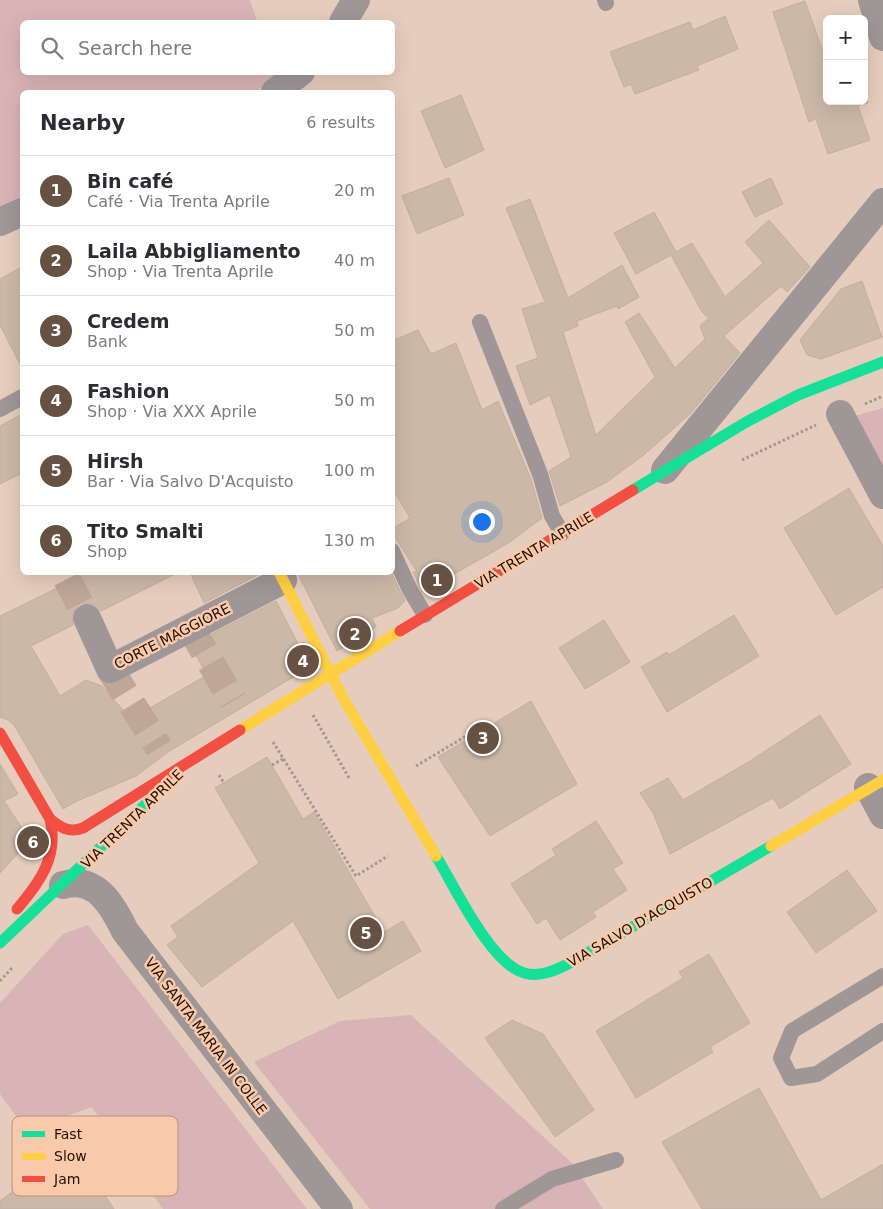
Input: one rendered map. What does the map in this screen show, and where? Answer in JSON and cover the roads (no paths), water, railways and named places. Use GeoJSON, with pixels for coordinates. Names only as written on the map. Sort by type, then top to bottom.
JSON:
{"type":"FeatureCollection","features":[{"type":"Feature","properties":{"kind":"main road","name":"VIA TRENTA APRILE"},"geometry":{"type":"LineString","coordinates":[[50,820],[62,830],[70,832],[104,816],[330,673],[664,471],[798,395],[883,362]]}},
{"type":"Feature","properties":{"kind":"main road","name":"VIA SALVO D'ACQUISTO"},"geometry":{"type":"LineString","coordinates":[[281,576],[343,698],[490,946],[505,964],[524,975],[556,972],[876,783]]}},
{"type":"Feature","properties":{"kind":"main road"},"geometry":{"type":"LineString","coordinates":[[0,733],[50,820],[54,841],[49,864],[31,892],[0,929]]}},
{"type":"Feature","properties":{"kind":"main road","name":"VIA TRENTA APRILE"},"geometry":{"type":"LineString","coordinates":[[0,943],[64,885],[169,782],[201,754]]}},
{"type":"Feature","properties":{"kind":"street"},"geometry":{"type":"LineString","coordinates":[[344,20],[356,0]]}},
{"type":"Feature","properties":{"kind":"street"},"geometry":{"type":"LineString","coordinates":[[872,0],[883,37]]}},
{"type":"Feature","properties":{"kind":"street"},"geometry":{"type":"LineString","coordinates":[[278,90],[297,75]]}},
{"type":"Feature","properties":{"kind":"street","name":"VIA TRENTA APRILE"},"geometry":{"type":"LineString","coordinates":[[664,471],[883,202]]}},
{"type":"Feature","properties":{"kind":"street"},"geometry":{"type":"LineString","coordinates":[[0,222],[20,213]]}},
{"type":"Feature","properties":{"kind":"street"},"geometry":{"type":"LineString","coordinates":[[840,414],[883,495]]}},
{"type":"Feature","properties":{"kind":"street","name":"CORTE MAGGIORE"},"geometry":{"type":"LineString","coordinates":[[87,618],[110,669],[281,576]]}},
{"type":"Feature","properties":{"kind":"street"},"geometry":{"type":"LineString","coordinates":[[876,783],[883,814]]}},
{"type":"Feature","properties":{"kind":"street","name":"VIA SANTA MARIA IN COLLE"},"geometry":{"type":"LineString","coordinates":[[64,885],[85,884],[92,886],[101,893],[117,912],[131,939],[339,1209]]}},
{"type":"Feature","properties":{"kind":"lane"},"geometry":{"type":"LineString","coordinates":[[480,322],[540,474],[552,516],[562,533]]}},
{"type":"Feature","properties":{"kind":"lane"},"geometry":{"type":"LineString","coordinates":[[0,409],[20,398]]}},
{"type":"Feature","properties":{"kind":"lane"},"geometry":{"type":"LineString","coordinates":[[395,558],[425,616]]}},
{"type":"Feature","properties":{"kind":"lane"},"geometry":{"type":"LineString","coordinates":[[883,976],[792,1031],[781,1058],[791,1078],[817,1074],[883,1031]]}},
{"type":"Feature","properties":{"kind":"lane"},"geometry":{"type":"LineString","coordinates":[[503,1209],[552,1179],[616,1160]]}},
{"type":"Feature","properties":{"kind":"tunnel"},"geometry":{"type":"LineString","coordinates":[[67,579],[87,618]]}},
{"type":"Feature","properties":{"kind":"tunnel"},"geometry":{"type":"LineString","coordinates":[[190,627],[233,701]]}},
{"type":"Feature","properties":{"kind":"tunnel"},"geometry":{"type":"LineString","coordinates":[[110,669],[159,748]]}},
{"type":"Feature","properties":{"kind":"place","name":"Bin café"},"geometry":{"type":"Point","coordinates":[437,580]}},
{"type":"Feature","properties":{"kind":"place","name":"Laila Abbigliamento"},"geometry":{"type":"Point","coordinates":[355,634]}},
{"type":"Feature","properties":{"kind":"place","name":"Fashion"},"geometry":{"type":"Point","coordinates":[303,661]}},
{"type":"Feature","properties":{"kind":"place","name":"Credem"},"geometry":{"type":"Point","coordinates":[483,738]}},
{"type":"Feature","properties":{"kind":"place","name":"Tito Smalti"},"geometry":{"type":"Point","coordinates":[33,842]}},
{"type":"Feature","properties":{"kind":"place","name":"Hirsh"},"geometry":{"type":"Point","coordinates":[366,933]}}]}
